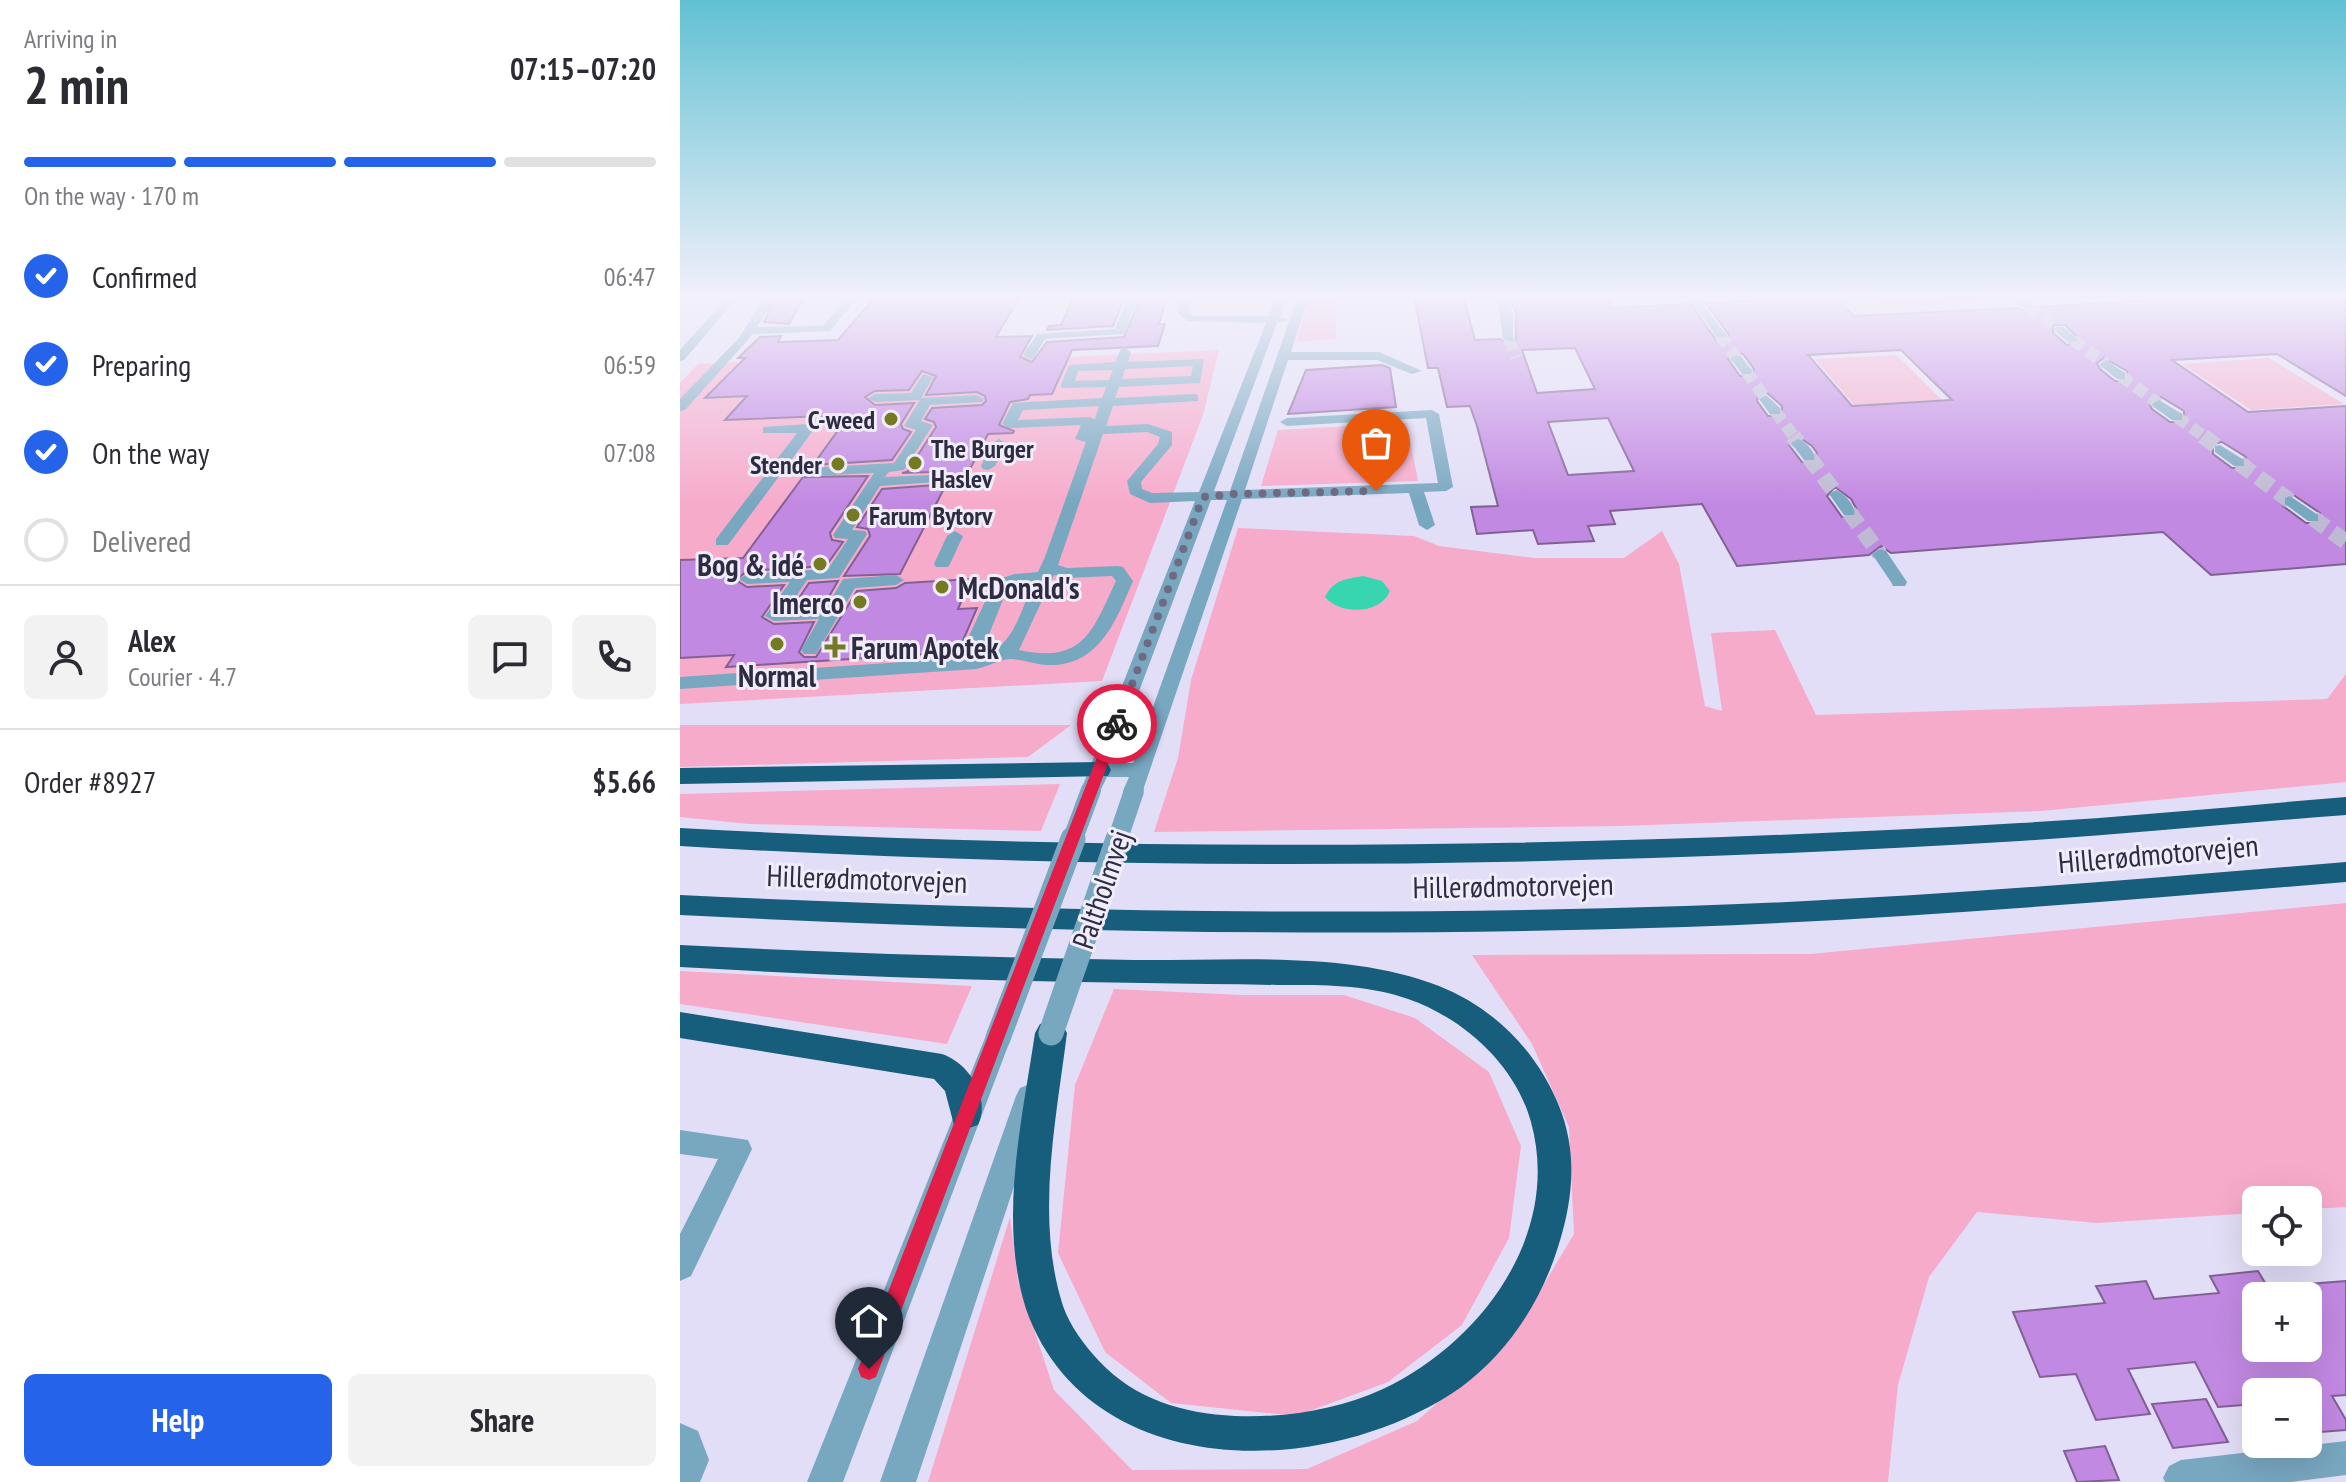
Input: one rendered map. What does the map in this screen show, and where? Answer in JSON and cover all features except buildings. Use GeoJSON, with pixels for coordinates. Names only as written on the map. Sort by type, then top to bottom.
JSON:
{"type":"FeatureCollection","features":[{"type":"Feature","properties":{"kind":"highway"},"geometry":{"type":"LineString","coordinates":[[680,776],[1095,780]]}},
{"type":"Feature","properties":{"kind":"highway","name":"Hillerødmotorvejen"},"geometry":{"type":"LineString","coordinates":[[680,837],[783,843],[1170,854],[1588,851],[2021,832],[2346,806]]}},
{"type":"Feature","properties":{"kind":"highway","name":"Hillerødmotorvejen"},"geometry":{"type":"LineString","coordinates":[[680,905],[1153,922],[1595,919],[1847,909],[2346,872]]}},
{"type":"Feature","properties":{"kind":"highway"},"geometry":{"type":"LineString","coordinates":[[680,956],[994,970],[1319,973],[1385,981],[1417,990],[1446,1002],[1487,1030],[1524,1071],[1540,1100],[1551,1141],[1555,1176],[1547,1234],[1531,1276],[1496,1332],[1455,1375],[1405,1408],[1373,1423],[1303,1444],[1257,1447],[1202,1441],[1157,1427],[1118,1404],[1082,1372],[1063,1348],[1044,1307],[1035,1262],[1033,1170],[1051,1033]]}},
{"type":"Feature","properties":{"kind":"highway"},"geometry":{"type":"LineString","coordinates":[[680,1025],[942,1067],[955,1076],[964,1092],[966,1115]]}},
{"type":"Feature","properties":{"kind":"street"},"geometry":{"type":"LineString","coordinates":[[680,407],[719,365]]}},
{"type":"Feature","properties":{"kind":"street"},"geometry":{"type":"LineString","coordinates":[[1089,365],[1073,368],[1067,385],[1196,380],[1199,365]]}},
{"type":"Feature","properties":{"kind":"street"},"geometry":{"type":"LineString","coordinates":[[1013,655],[1121,365]]}},
{"type":"Feature","properties":{"kind":"street","name":"Paltholmvej"},"geometry":{"type":"LineString","coordinates":[[825,1482],[1254,365]]}},
{"type":"Feature","properties":{"kind":"street","name":"Paltholmvej"},"geometry":{"type":"LineString","coordinates":[[898,1482],[1280,365]]}},
{"type":"Feature","properties":{"kind":"street"},"geometry":{"type":"LineString","coordinates":[[1402,365],[1416,371]]}},
{"type":"Feature","properties":{"kind":"street"},"geometry":{"type":"LineString","coordinates":[[1742,365],[1746,371]]}},
{"type":"Feature","properties":{"kind":"street"},"geometry":{"type":"LineString","coordinates":[[2107,365],[2121,376]]}},
{"type":"Feature","properties":{"kind":"street"},"geometry":{"type":"LineString","coordinates":[[810,650],[832,613],[836,580],[859,534],[841,535],[887,475],[917,429],[927,377]]}},
{"type":"Feature","properties":{"kind":"street"},"geometry":{"type":"LineString","coordinates":[[875,398],[925,395],[977,399]]}},
{"type":"Feature","properties":{"kind":"street"},"geometry":{"type":"LineString","coordinates":[[1082,439],[1089,421],[1009,424],[1018,406],[1193,398]]}},
{"type":"Feature","properties":{"kind":"street"},"geometry":{"type":"LineString","coordinates":[[1766,399],[1775,411]]}},
{"type":"Feature","properties":{"kind":"street"},"geometry":{"type":"LineString","coordinates":[[2159,404],[2177,417]]}},
{"type":"Feature","properties":{"kind":"street"},"geometry":{"type":"LineString","coordinates":[[1098,430],[1148,428],[1165,433],[1168,437],[1165,445],[1134,481],[1135,491],[1150,498],[1446,487],[1432,414],[1287,422]]}},
{"type":"Feature","properties":{"kind":"street"},"geometry":{"type":"LineString","coordinates":[[722,542],[808,428],[768,430]]}},
{"type":"Feature","properties":{"kind":"street"},"geometry":{"type":"LineString","coordinates":[[988,466],[999,443]]}},
{"type":"Feature","properties":{"kind":"street"},"geometry":{"type":"LineString","coordinates":[[1798,443],[1809,457]]}},
{"type":"Feature","properties":{"kind":"street"},"geometry":{"type":"LineString","coordinates":[[2220,449],[2239,463]]}},
{"type":"Feature","properties":{"kind":"street"},"geometry":{"type":"LineString","coordinates":[[807,472],[931,479]]}},
{"type":"Feature","properties":{"kind":"street"},"geometry":{"type":"LineString","coordinates":[[1415,488],[1427,525]]}},
{"type":"Feature","properties":{"kind":"street"},"geometry":{"type":"LineString","coordinates":[[1836,494],[1849,512]]}},
{"type":"Feature","properties":{"kind":"street"},"geometry":{"type":"LineString","coordinates":[[2290,501],[2313,518]]}},
{"type":"Feature","properties":{"kind":"street"},"geometry":{"type":"LineString","coordinates":[[942,564],[955,536]]}},
{"type":"Feature","properties":{"kind":"street"},"geometry":{"type":"LineString","coordinates":[[1880,554],[1899,582]]}},
{"type":"Feature","properties":{"kind":"street"},"geometry":{"type":"LineString","coordinates":[[680,683],[976,663],[1039,650],[1077,647],[1098,638],[1125,581],[1123,575],[1117,571],[1046,572],[1001,584],[971,651],[971,658],[976,663]]}},
{"type":"Feature","properties":{"kind":"street"},"geometry":{"type":"LineString","coordinates":[[747,579],[896,580]]}},
{"type":"Feature","properties":{"kind":"street"},"geometry":{"type":"LineString","coordinates":[[798,581],[774,616],[832,613]]}},
{"type":"Feature","properties":{"kind":"street"},"geometry":{"type":"LineString","coordinates":[[1095,780],[1138,781]]}},
{"type":"Feature","properties":{"kind":"street"},"geometry":{"type":"LineString","coordinates":[[680,1142],[738,1149],[680,1266]]}},
{"type":"Feature","properties":{"kind":"street"},"geometry":{"type":"LineString","coordinates":[[680,1440],[686,1443],[692,1460],[682,1482]]}},
{"type":"Feature","properties":{"kind":"street"},"geometry":{"type":"LineString","coordinates":[[2181,1478],[2346,1458]]}},
{"type":"Feature","properties":{"kind":"shaded area"},"geometry":{"type":"Polygon","coordinates":[[[697,365],[1215,365],[1203,415],[1102,681],[680,704],[680,383],[697,365]]]}},
{"type":"Feature","properties":{"kind":"shaded area"},"geometry":{"type":"Polygon","coordinates":[[[1820,365],[1907,365],[1942,400],[1854,405],[1820,365]]]}},
{"type":"Feature","properties":{"kind":"shaded area"},"geometry":{"type":"Polygon","coordinates":[[[2184,365],[2281,365],[2344,404],[2251,410],[2184,365]]]}},
{"type":"Feature","properties":{"kind":"shaded area"},"geometry":{"type":"Polygon","coordinates":[[[1407,423],[1418,481],[1261,486],[1278,430],[1407,423]]]}},
{"type":"Feature","properties":{"kind":"shaded area"},"geometry":{"type":"Polygon","coordinates":[[[1238,528],[1414,536],[1439,546],[1535,558],[1624,558],[1662,531],[1679,564],[1705,706],[1722,711],[1711,633],[1775,630],[1816,715],[2327,699],[2346,674],[2346,782],[2041,811],[1622,826],[1154,832],[1178,758],[1191,680],[1238,528]]]}},
{"type":"Feature","properties":{"kind":"shaded area"},"geometry":{"type":"Polygon","coordinates":[[[1363,576],[1382,581],[1390,591],[1378,605],[1350,609],[1340,607],[1325,597],[1336,584],[1363,576]]]}},
{"type":"Feature","properties":{"kind":"shaded area"},"geometry":{"type":"Polygon","coordinates":[[[680,725],[1071,725],[1028,757],[680,767],[680,725]]]}},
{"type":"Feature","properties":{"kind":"shaded area"},"geometry":{"type":"Polygon","coordinates":[[[1060,784],[1041,831],[749,824],[680,817],[680,794],[1060,784]]]}},
{"type":"Feature","properties":{"kind":"shaded area"},"geometry":{"type":"Polygon","coordinates":[[[2346,903],[2346,1207],[2322,1208],[2322,1186],[2242,1186],[2242,1214],[2097,1223],[1977,1212],[1929,1277],[1898,1385],[1888,1482],[928,1482],[1010,1217],[1018,1281],[1054,1390],[1132,1470],[1307,1469],[1417,1421],[1514,1334],[1574,1234],[1569,1127],[1532,1044],[1472,955],[1810,954],[2346,903]]]}},
{"type":"Feature","properties":{"kind":"shaded area"},"geometry":{"type":"Polygon","coordinates":[[[680,971],[972,986],[947,1044],[680,1004],[680,971]]]}},
{"type":"Feature","properties":{"kind":"shaded area"},"geometry":{"type":"Polygon","coordinates":[[[1114,989],[1242,995],[1344,995],[1415,1018],[1489,1072],[1521,1146],[1509,1238],[1462,1325],[1388,1382],[1296,1416],[1171,1403],[1105,1352],[1058,1253],[1075,1085],[1114,989]]]}},
{"type":"Feature","properties":{"kind":"tunnel"},"geometry":{"type":"LineString","coordinates":[[1746,371],[1766,399]]}},
{"type":"Feature","properties":{"kind":"tunnel"},"geometry":{"type":"LineString","coordinates":[[2121,376],[2159,404]]}},
{"type":"Feature","properties":{"kind":"tunnel"},"geometry":{"type":"LineString","coordinates":[[1775,411],[1795,438]]}},
{"type":"Feature","properties":{"kind":"tunnel"},"geometry":{"type":"LineString","coordinates":[[2177,417],[2206,438]]}},
{"type":"Feature","properties":{"kind":"tunnel"},"geometry":{"type":"LineString","coordinates":[[1793,436],[1798,443]]}},
{"type":"Feature","properties":{"kind":"tunnel"},"geometry":{"type":"LineString","coordinates":[[2203,436],[2220,449]]}},
{"type":"Feature","properties":{"kind":"tunnel"},"geometry":{"type":"LineString","coordinates":[[1809,457],[1836,494]]}},
{"type":"Feature","properties":{"kind":"tunnel"},"geometry":{"type":"LineString","coordinates":[[2239,463],[2290,501]]}},
{"type":"Feature","properties":{"kind":"tunnel"},"geometry":{"type":"LineString","coordinates":[[1849,512],[1880,554]]}},
{"type":"Feature","properties":{"kind":"tunnel"},"geometry":{"type":"LineString","coordinates":[[2313,518],[2346,542]]}},
{"type":"Feature","properties":{"kind":"way so far"},"geometry":{"type":"LineString","coordinates":[[1117,724],[1203,497],[1376,491]]}},
{"type":"Feature","properties":{"kind":"place","name":"C-weed"},"geometry":{"type":"Point","coordinates":[891,419]}},
{"type":"Feature","properties":{"kind":"place","name":"The Burger Haslev"},"geometry":{"type":"Point","coordinates":[915,463]}},
{"type":"Feature","properties":{"kind":"place","name":"Stender"},"geometry":{"type":"Point","coordinates":[838,464]}},
{"type":"Feature","properties":{"kind":"place","name":"Farum Bytorv"},"geometry":{"type":"Point","coordinates":[853,515]}},
{"type":"Feature","properties":{"kind":"place","name":"Bog & idé"},"geometry":{"type":"Point","coordinates":[820,564]}},
{"type":"Feature","properties":{"kind":"place","name":"McDonald's"},"geometry":{"type":"Point","coordinates":[942,587]}},
{"type":"Feature","properties":{"kind":"place","name":"Imerco"},"geometry":{"type":"Point","coordinates":[860,602]}},
{"type":"Feature","properties":{"kind":"place","name":"Normal"},"geometry":{"type":"Point","coordinates":[777,644]}},
{"type":"Feature","properties":{"kind":"place","name":"Farum Apotek"},"geometry":{"type":"Point","coordinates":[835,647]}},
{"type":"Feature","properties":{"kind":"route"},"geometry":{"type":"LineString","coordinates":[[869,1369],[1117,724]]}}]}
